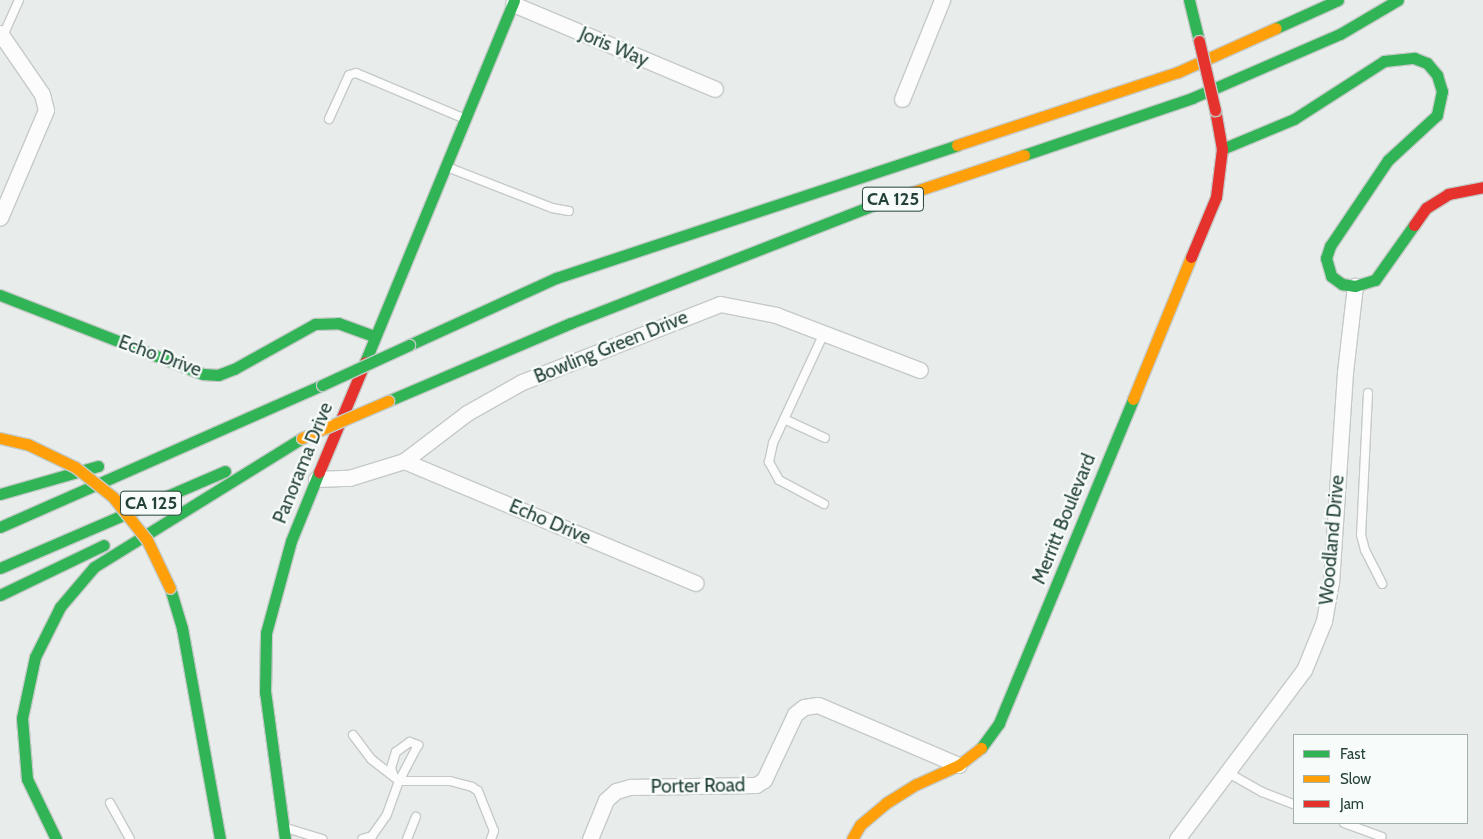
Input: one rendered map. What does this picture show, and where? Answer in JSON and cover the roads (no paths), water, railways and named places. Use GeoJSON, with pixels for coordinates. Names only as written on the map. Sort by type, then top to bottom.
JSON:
{"type":"FeatureCollection","features":[{"type":"Feature","properties":{"kind":"main road","name":"Merritt Boulevard"},"geometry":{"type":"LineString","coordinates":[[852,839],[860,825],[886,803],[917,784],[959,765],[984,746],[1000,723],[1216,197],[1222,149],[1216,110],[1189,0]]}},
{"type":"Feature","properties":{"kind":"main road","name":"CA 125"},"geometry":{"type":"LineString","coordinates":[[0,528],[227,428],[556,278],[1178,72],[1338,0]]}},
{"type":"Feature","properties":{"kind":"main road","name":"CA 125"},"geometry":{"type":"LineString","coordinates":[[0,568],[571,323],[853,212],[1192,98],[1340,34],[1398,0]]}},
{"type":"Feature","properties":{"kind":"main road","name":"Panorama Drive"},"geometry":{"type":"LineString","coordinates":[[284,833],[265,692],[266,633],[290,541],[514,2]]}},
{"type":"Feature","properties":{"kind":"main road"},"geometry":{"type":"LineString","coordinates":[[1222,149],[1294,119],[1384,61],[1414,58],[1433,68],[1442,90],[1436,115],[1388,160],[1327,252],[1327,264],[1331,276],[1342,284],[1355,286],[1369,283],[1380,275],[1426,208],[1448,194],[1483,187]]}},
{"type":"Feature","properties":{"kind":"main road","name":"Echo Drive"},"geometry":{"type":"LineString","coordinates":[[0,295],[203,374],[218,375],[234,369],[315,324],[338,323],[374,336]]}},
{"type":"Feature","properties":{"kind":"main road"},"geometry":{"type":"LineString","coordinates":[[0,494],[227,428]]}},
{"type":"Feature","properties":{"kind":"main road"},"geometry":{"type":"LineString","coordinates":[[0,438],[27,444],[75,467],[114,497],[147,540],[170,588],[182,628],[220,839]]}},
{"type":"Feature","properties":{"kind":"main road"},"geometry":{"type":"LineString","coordinates":[[0,595],[54,571],[302,438]]}},
{"type":"Feature","properties":{"kind":"main road"},"geometry":{"type":"LineString","coordinates":[[56,839],[39,809],[27,779],[22,718],[35,657],[60,608],[94,567],[119,549],[194,506],[302,438]]}},
{"type":"Feature","properties":{"kind":"street"},"geometry":{"type":"LineString","coordinates":[[902,99],[942,0]]}},
{"type":"Feature","properties":{"kind":"street","name":"Joris Way"},"geometry":{"type":"LineString","coordinates":[[514,2],[715,89]]}},
{"type":"Feature","properties":{"kind":"street"},"geometry":{"type":"LineString","coordinates":[[0,218],[46,110],[42,94],[1,36]]}},
{"type":"Feature","properties":{"kind":"street","name":"Woodland Drive"},"geometry":{"type":"LineString","coordinates":[[1176,839],[1225,771],[1304,670],[1324,621],[1331,583],[1345,372],[1355,286]]}},
{"type":"Feature","properties":{"kind":"street","name":"Bowling Green Drive"},"geometry":{"type":"LineString","coordinates":[[316,479],[348,478],[404,461],[467,414],[522,382],[720,304],[776,315],[920,370]]}},
{"type":"Feature","properties":{"kind":"street","name":"Echo Drive"},"geometry":{"type":"LineString","coordinates":[[404,461],[695,583]]}},
{"type":"Feature","properties":{"kind":"street","name":"Porter Road"},"geometry":{"type":"LineString","coordinates":[[590,839],[606,800],[616,791],[630,787],[756,785],[764,780],[795,714],[804,707],[818,705],[959,765]]}},
{"type":"Feature","properties":{"kind":"lane"},"geometry":{"type":"LineString","coordinates":[[1,36],[19,0]]}},
{"type":"Feature","properties":{"kind":"lane"},"geometry":{"type":"LineString","coordinates":[[329,119],[349,75],[356,73],[464,119]]}},
{"type":"Feature","properties":{"kind":"lane"},"geometry":{"type":"LineString","coordinates":[[445,166],[552,208],[569,211]]}},
{"type":"Feature","properties":{"kind":"lane"},"geometry":{"type":"LineString","coordinates":[[824,333],[773,442],[769,462],[779,480],[824,504]]}},
{"type":"Feature","properties":{"kind":"lane"},"geometry":{"type":"LineString","coordinates":[[1368,393],[1361,535],[1364,550],[1382,584]]}},
{"type":"Feature","properties":{"kind":"lane"},"geometry":{"type":"LineString","coordinates":[[784,419],[825,438]]}},
{"type":"Feature","properties":{"kind":"lane"},"geometry":{"type":"LineString","coordinates":[[353,735],[371,760],[397,779],[450,781],[478,790],[494,831],[491,839]]}},
{"type":"Feature","properties":{"kind":"lane"},"geometry":{"type":"LineString","coordinates":[[1225,771],[1262,792],[1293,804]]}},
{"type":"Feature","properties":{"kind":"lane"},"geometry":{"type":"LineString","coordinates":[[362,839],[372,836],[386,816],[397,779]]}},
{"type":"Feature","properties":{"kind":"lane"},"geometry":{"type":"LineString","coordinates":[[110,803],[130,839]]}},
{"type":"Feature","properties":{"kind":"lane"},"geometry":{"type":"LineString","coordinates":[[407,839],[416,817]]}},
{"type":"Feature","properties":{"kind":"lane"},"geometry":{"type":"LineString","coordinates":[[1347,824],[1382,837]]}},
{"type":"Feature","properties":{"kind":"lane"},"geometry":{"type":"LineString","coordinates":[[284,833],[322,839]]}}]}
